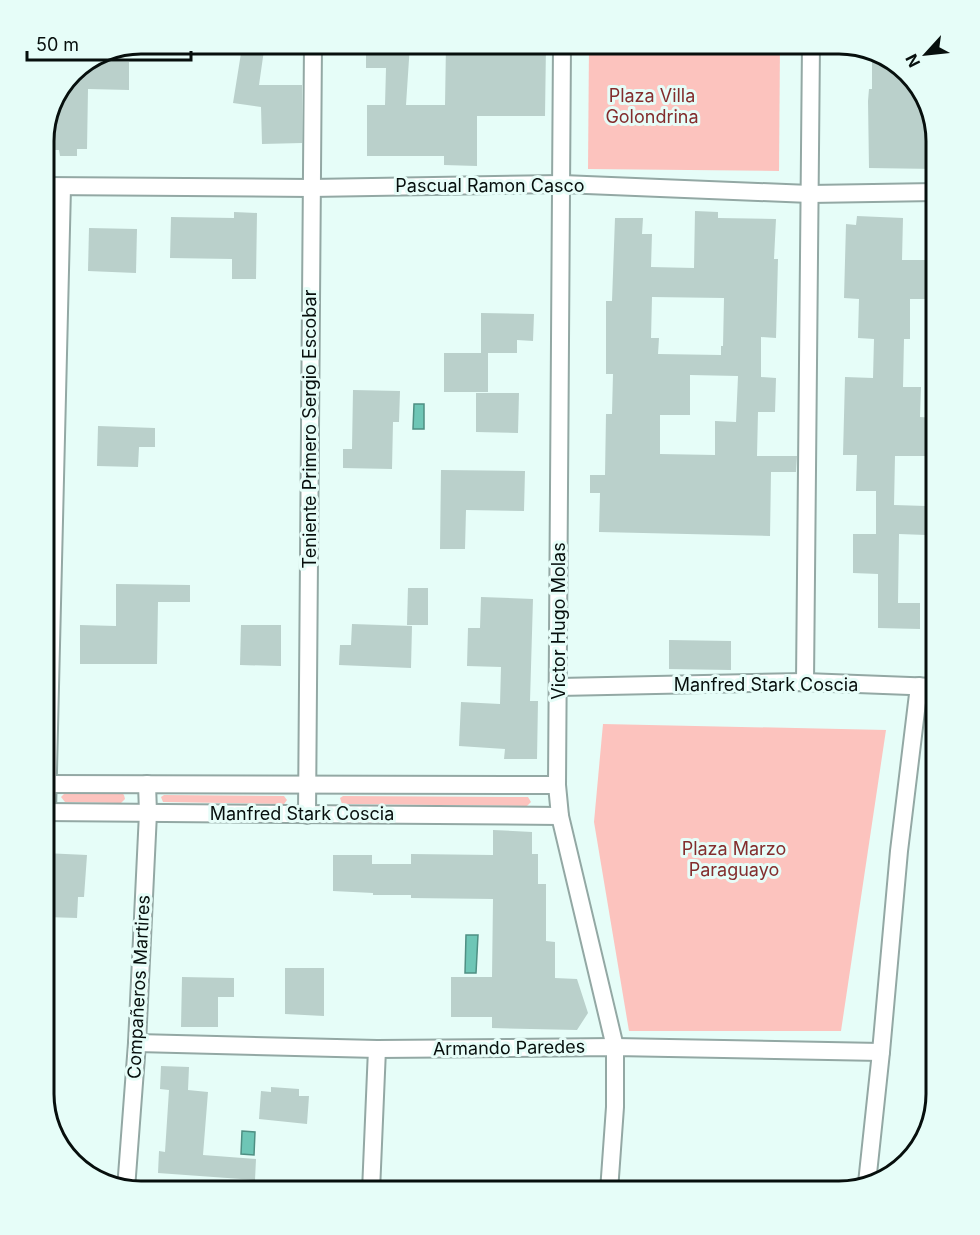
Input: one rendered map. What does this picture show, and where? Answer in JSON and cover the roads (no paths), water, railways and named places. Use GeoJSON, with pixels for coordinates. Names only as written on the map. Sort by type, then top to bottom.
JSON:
{"type":"FeatureCollection","features":[{"type":"Feature","properties":{"kind":"street","name":"Teniente Primero Sergio Escobar"},"geometry":{"type":"LineString","coordinates":[[307,815],[313,54]]}},
{"type":"Feature","properties":{"kind":"street","name":"Victor Hugo Molas"},"geometry":{"type":"LineString","coordinates":[[562,54],[557,785],[560,816],[615,1047],[615,1107],[610,1181]]}},
{"type":"Feature","properties":{"kind":"street"},"geometry":{"type":"LineString","coordinates":[[805,682],[811,54]]}},
{"type":"Feature","properties":{"kind":"street","name":"Pascual Ramon Casco"},"geometry":{"type":"LineString","coordinates":[[54,187],[311,188],[562,184],[810,194],[926,192]]}},
{"type":"Feature","properties":{"kind":"street"},"geometry":{"type":"LineString","coordinates":[[54,485],[62,187]]}},
{"type":"Feature","properties":{"kind":"street","name":"Manfred Stark Coscia"},"geometry":{"type":"LineString","coordinates":[[559,687],[805,682],[926,686]]}},
{"type":"Feature","properties":{"kind":"street"},"geometry":{"type":"LineString","coordinates":[[868,1176],[899,851],[919,686]]}},
{"type":"Feature","properties":{"kind":"street","name":"Manfred Stark Coscia"},"geometry":{"type":"LineString","coordinates":[[54,783],[557,785]]}},
{"type":"Feature","properties":{"kind":"street","name":"Compañeros Martires"},"geometry":{"type":"LineString","coordinates":[[127,1179],[137,1043],[148,813],[147,784]]}},
{"type":"Feature","properties":{"kind":"street","name":"Manfred Stark Coscia"},"geometry":{"type":"LineString","coordinates":[[54,812],[560,816]]}},
{"type":"Feature","properties":{"kind":"street","name":"Armando Paredes"},"geometry":{"type":"LineString","coordinates":[[137,1043],[377,1049],[615,1047],[881,1052]]}},
{"type":"Feature","properties":{"kind":"street"},"geometry":{"type":"LineString","coordinates":[[370,1181],[377,1049]]}},
{"type":"Feature","properties":{"kind":"park label","name":"Plaza Villa Golondrina"},"geometry":{"type":"Point","coordinates":[652,106]}},
{"type":"Feature","properties":{"kind":"park label","name":"Plaza Marzo Paraguayo"},"geometry":{"type":"Point","coordinates":[734,859]}}]}
